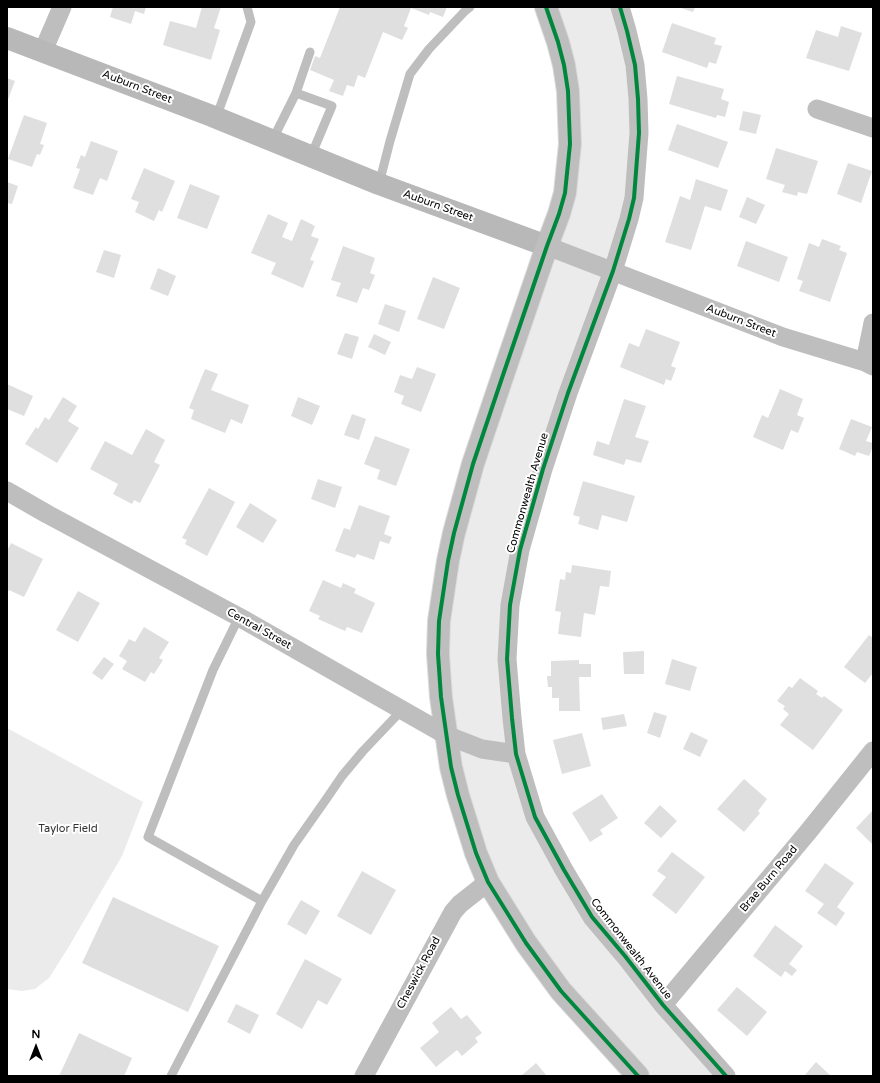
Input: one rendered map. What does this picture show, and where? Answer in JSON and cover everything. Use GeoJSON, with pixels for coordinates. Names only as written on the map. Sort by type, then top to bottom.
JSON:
{"type":"FeatureCollection","features":[{"type":"Feature","properties":{"kind":"main road"},"geometry":{"type":"LineString","coordinates":[[546,7],[558,42],[564,65],[568,91],[570,144],[564,193],[559,214],[473,464],[454,533],[448,561],[439,621],[438,654],[441,697],[451,767],[458,796],[476,853],[488,882],[526,943],[562,991],[638,1076]]}},
{"type":"Feature","properties":{"kind":"main road","name":"Auburn Street"},"geometry":{"type":"LineString","coordinates":[[7,38],[216,118],[379,184],[547,246]]}},
{"type":"Feature","properties":{"kind":"street"},"geometry":{"type":"LineString","coordinates":[[43,51],[62,7]]}},
{"type":"Feature","properties":{"kind":"street","name":"Commonwealth Avenue"},"geometry":{"type":"LineString","coordinates":[[620,7],[634,65],[638,99],[639,133],[634,198],[613,271],[542,469],[520,550],[510,605],[507,659],[512,718],[516,754],[535,817],[592,917],[663,1005],[726,1076]]}},
{"type":"Feature","properties":{"kind":"street"},"geometry":{"type":"LineString","coordinates":[[818,109],[873,128]]}},
{"type":"Feature","properties":{"kind":"street","name":"Auburn Street"},"geometry":{"type":"LineString","coordinates":[[547,246],[783,337],[870,364]]}},
{"type":"Feature","properties":{"kind":"street"},"geometry":{"type":"LineString","coordinates":[[870,364],[873,323]]}},
{"type":"Feature","properties":{"kind":"street","name":"Central Street"},"geometry":{"type":"LineString","coordinates":[[7,491],[46,514],[239,617],[446,735],[482,749],[516,754]]}},
{"type":"Feature","properties":{"kind":"street","name":"Brae Burn Road"},"geometry":{"type":"LineString","coordinates":[[663,1005],[808,832],[873,751]]}},
{"type":"Feature","properties":{"kind":"street","name":"Cheswick Road"},"geometry":{"type":"LineString","coordinates":[[364,1076],[453,912],[460,904],[488,882]]}},
{"type":"Feature","properties":{"kind":"lane"},"geometry":{"type":"LineString","coordinates":[[216,118],[251,22],[247,7]]}},
{"type":"Feature","properties":{"kind":"lane"},"geometry":{"type":"LineString","coordinates":[[379,184],[410,74],[429,49],[464,11],[470,7]]}},
{"type":"Feature","properties":{"kind":"lane"},"geometry":{"type":"LineString","coordinates":[[272,141],[296,93],[310,52]]}},
{"type":"Feature","properties":{"kind":"lane"},"geometry":{"type":"LineString","coordinates":[[296,93],[332,106],[311,156]]}},
{"type":"Feature","properties":{"kind":"lane"},"geometry":{"type":"LineString","coordinates":[[239,617],[213,670],[148,837],[262,901]]}},
{"type":"Feature","properties":{"kind":"lane"},"geometry":{"type":"LineString","coordinates":[[171,1076],[262,901],[294,845],[342,776],[363,751],[402,710]]}},
{"type":"Feature","properties":{"kind":"green space"},"geometry":{"type":"Polygon","coordinates":[[[546,7],[620,7],[636,176],[510,605],[516,754],[564,870],[726,1076],[638,1076],[561,991],[465,820],[439,621],[570,144],[546,7]]]}},
{"type":"Feature","properties":{"kind":"green space","name":"Taylor Field"},"geometry":{"type":"Polygon","coordinates":[[[7,728],[143,802],[122,856],[49,978],[35,989],[22,991],[7,989],[7,728]]]}},
{"type":"Feature","properties":{"kind":"building"},"geometry":{"type":"Polygon","coordinates":[[[113,7],[146,7],[144,14],[135,11],[131,24],[110,17],[113,7]]]}},
{"type":"Feature","properties":{"kind":"building"},"geometry":{"type":"Polygon","coordinates":[[[202,7],[221,7],[214,28],[220,30],[211,60],[163,45],[170,21],[196,28],[202,7]]]}},
{"type":"Feature","properties":{"kind":"building"},"geometry":{"type":"Polygon","coordinates":[[[340,7],[447,7],[443,17],[430,12],[429,15],[411,8],[404,26],[408,28],[402,40],[383,32],[365,78],[358,75],[354,87],[347,85],[343,96],[329,91],[334,80],[310,70],[315,56],[320,58],[340,7]]]}},
{"type":"Feature","properties":{"kind":"building"},"geometry":{"type":"Polygon","coordinates":[[[678,7],[695,7],[693,12],[678,7]]]}},
{"type":"Feature","properties":{"kind":"building"},"geometry":{"type":"Polygon","coordinates":[[[672,23],[716,38],[714,44],[722,46],[716,64],[709,62],[707,68],[662,52],[672,23]]]}},
{"type":"Feature","properties":{"kind":"building"},"geometry":{"type":"Polygon","coordinates":[[[841,26],[862,33],[849,71],[806,58],[816,30],[838,37],[841,26]]]}},
{"type":"Feature","properties":{"kind":"building"},"geometry":{"type":"Polygon","coordinates":[[[677,76],[724,89],[721,99],[729,102],[725,117],[717,115],[716,118],[669,104],[677,76]]]}},
{"type":"Feature","properties":{"kind":"building"},"geometry":{"type":"Polygon","coordinates":[[[7,78],[15,81],[7,102],[7,78]]]}},
{"type":"Feature","properties":{"kind":"building"},"geometry":{"type":"Polygon","coordinates":[[[743,111],[761,115],[756,134],[739,130],[743,111]]]}},
{"type":"Feature","properties":{"kind":"building"},"geometry":{"type":"Polygon","coordinates":[[[24,115],[47,123],[40,144],[44,145],[40,155],[37,154],[32,167],[8,159],[24,115]]]}},
{"type":"Feature","properties":{"kind":"building"},"geometry":{"type":"Polygon","coordinates":[[[677,124],[728,142],[718,168],[668,150],[677,124]]]}},
{"type":"Feature","properties":{"kind":"building"},"geometry":{"type":"Polygon","coordinates":[[[91,141],[118,151],[107,181],[100,178],[93,195],[73,188],[80,169],[76,168],[81,155],[85,157],[91,141]]]}},
{"type":"Feature","properties":{"kind":"building"},"geometry":{"type":"Polygon","coordinates":[[[776,148],[818,161],[807,194],[798,192],[797,196],[782,192],[785,185],[766,179],[776,148]]]}},
{"type":"Feature","properties":{"kind":"building"},"geometry":{"type":"Polygon","coordinates":[[[848,163],[872,171],[861,203],[837,194],[848,163]]]}},
{"type":"Feature","properties":{"kind":"building"},"geometry":{"type":"Polygon","coordinates":[[[144,168],[175,181],[162,212],[159,210],[154,221],[135,212],[139,202],[131,199],[144,168]]]}},
{"type":"Feature","properties":{"kind":"building"},"geometry":{"type":"Polygon","coordinates":[[[696,179],[728,190],[721,211],[705,206],[691,250],[665,242],[680,196],[690,200],[696,179]]]}},
{"type":"Feature","properties":{"kind":"building"},"geometry":{"type":"Polygon","coordinates":[[[7,182],[18,186],[12,204],[7,203],[7,182]]]}},
{"type":"Feature","properties":{"kind":"building"},"geometry":{"type":"Polygon","coordinates":[[[190,184],[220,196],[207,229],[177,218],[190,184]]]}},
{"type":"Feature","properties":{"kind":"building"},"geometry":{"type":"Polygon","coordinates":[[[747,197],[765,205],[756,224],[739,217],[747,197]]]}},
{"type":"Feature","properties":{"kind":"building"},"geometry":{"type":"Polygon","coordinates":[[[268,214],[288,223],[282,237],[292,241],[301,219],[315,226],[311,236],[319,239],[310,260],[314,261],[303,288],[271,274],[276,263],[251,253],[268,214]]]}},
{"type":"Feature","properties":{"kind":"building"},"geometry":{"type":"Polygon","coordinates":[[[822,239],[841,246],[839,250],[847,253],[830,302],[799,291],[803,281],[797,279],[809,243],[819,247],[822,239]]]}},
{"type":"Feature","properties":{"kind":"building"},"geometry":{"type":"Polygon","coordinates":[[[746,241],[788,257],[779,282],[737,266],[746,241]]]}},
{"type":"Feature","properties":{"kind":"building"},"geometry":{"type":"Polygon","coordinates":[[[343,246],[375,258],[370,273],[375,275],[369,290],[363,288],[357,303],[336,296],[341,283],[331,280],[343,246]]]}},
{"type":"Feature","properties":{"kind":"building"},"geometry":{"type":"Polygon","coordinates":[[[104,250],[121,255],[114,278],[96,272],[104,250]]]}},
{"type":"Feature","properties":{"kind":"building"},"geometry":{"type":"Polygon","coordinates":[[[158,268],[176,276],[168,296],[150,289],[158,268]]]}},
{"type":"Feature","properties":{"kind":"building"},"geometry":{"type":"Polygon","coordinates":[[[433,277],[460,288],[444,329],[417,319],[433,277]]]}},
{"type":"Feature","properties":{"kind":"building"},"geometry":{"type":"Polygon","coordinates":[[[385,304],[406,311],[399,332],[378,324],[385,304]]]}},
{"type":"Feature","properties":{"kind":"building"},"geometry":{"type":"Polygon","coordinates":[[[646,329],[680,342],[671,366],[676,368],[671,381],[666,379],[664,385],[620,367],[629,343],[639,347],[646,329]]]}},
{"type":"Feature","properties":{"kind":"building"},"geometry":{"type":"Polygon","coordinates":[[[345,333],[359,337],[352,359],[337,354],[345,333]]]}},
{"type":"Feature","properties":{"kind":"building"},"geometry":{"type":"Polygon","coordinates":[[[374,334],[391,342],[385,355],[368,347],[374,334]]]}},
{"type":"Feature","properties":{"kind":"building"},"geometry":{"type":"Polygon","coordinates":[[[417,367],[436,374],[421,412],[401,404],[404,396],[394,392],[400,375],[412,379],[417,367]]]}},
{"type":"Feature","properties":{"kind":"building"},"geometry":{"type":"Polygon","coordinates":[[[205,369],[218,374],[211,390],[249,405],[242,424],[231,419],[225,433],[191,419],[194,410],[189,408],[205,369]]]}},
{"type":"Feature","properties":{"kind":"building"},"geometry":{"type":"Polygon","coordinates":[[[7,384],[33,396],[24,416],[7,409],[7,384]]]}},
{"type":"Feature","properties":{"kind":"building"},"geometry":{"type":"Polygon","coordinates":[[[780,389],[803,399],[797,415],[804,418],[798,433],[791,430],[783,450],[753,437],[762,415],[768,418],[780,389]]]}},
{"type":"Feature","properties":{"kind":"building"},"geometry":{"type":"Polygon","coordinates":[[[63,397],[77,406],[68,421],[79,428],[57,463],[25,444],[36,427],[38,429],[45,417],[49,420],[63,397]]]}},
{"type":"Feature","properties":{"kind":"building"},"geometry":{"type":"Polygon","coordinates":[[[298,397],[320,406],[312,425],[291,416],[298,397]]]}},
{"type":"Feature","properties":{"kind":"building"},"geometry":{"type":"Polygon","coordinates":[[[624,399],[646,406],[635,437],[649,441],[641,463],[626,459],[624,465],[593,455],[597,441],[609,445],[624,399]]]}},
{"type":"Feature","properties":{"kind":"building"},"geometry":{"type":"Polygon","coordinates":[[[352,414],[366,419],[359,440],[344,435],[352,414]]]}},
{"type":"Feature","properties":{"kind":"building"},"geometry":{"type":"Polygon","coordinates":[[[851,419],[872,427],[866,441],[873,443],[869,456],[857,452],[855,456],[839,449],[851,419]]]}},
{"type":"Feature","properties":{"kind":"building"},"geometry":{"type":"Polygon","coordinates":[[[146,429],[165,440],[154,462],[160,465],[140,503],[134,500],[132,504],[113,494],[118,484],[90,469],[105,441],[132,455],[146,429]]]}},
{"type":"Feature","properties":{"kind":"building"},"geometry":{"type":"Polygon","coordinates":[[[375,436],[410,449],[396,486],[377,479],[380,470],[364,464],[375,436]]]}},
{"type":"Feature","properties":{"kind":"building"},"geometry":{"type":"Polygon","coordinates":[[[318,479],[342,487],[335,508],[311,499],[318,479]]]}},
{"type":"Feature","properties":{"kind":"building"},"geometry":{"type":"Polygon","coordinates":[[[583,481],[635,496],[627,522],[602,515],[598,530],[578,524],[580,517],[573,515],[583,481]]]}},
{"type":"Feature","properties":{"kind":"building"},"geometry":{"type":"Polygon","coordinates":[[[209,488],[235,502],[207,556],[185,544],[187,540],[182,538],[209,488]]]}},
{"type":"Feature","properties":{"kind":"building"},"geometry":{"type":"Polygon","coordinates":[[[250,503],[277,520],[263,543],[236,527],[250,503]]]}},
{"type":"Feature","properties":{"kind":"building"},"geometry":{"type":"Polygon","coordinates":[[[359,505],[390,516],[384,534],[392,537],[389,544],[380,541],[374,560],[357,554],[355,558],[335,551],[344,528],[350,530],[359,505]]]}},
{"type":"Feature","properties":{"kind":"building"},"geometry":{"type":"Polygon","coordinates":[[[11,543],[43,559],[24,597],[9,590],[7,594],[7,551],[11,543]]]}},
{"type":"Feature","properties":{"kind":"building"},"geometry":{"type":"Polygon","coordinates":[[[572,565],[611,571],[609,587],[600,586],[595,615],[584,613],[581,637],[558,634],[561,612],[555,611],[560,579],[565,580],[566,572],[571,573],[572,565]]]}},
{"type":"Feature","properties":{"kind":"building"},"geometry":{"type":"Polygon","coordinates":[[[323,580],[341,588],[343,583],[356,589],[354,593],[375,603],[362,633],[347,627],[345,631],[318,619],[320,616],[309,611],[323,580]]]}},
{"type":"Feature","properties":{"kind":"building"},"geometry":{"type":"Polygon","coordinates":[[[78,591],[100,603],[78,642],[56,630],[78,591]]]}},
{"type":"Feature","properties":{"kind":"building"},"geometry":{"type":"Polygon","coordinates":[[[144,627],[169,642],[159,658],[163,660],[154,674],[151,672],[145,682],[122,669],[127,661],[119,656],[129,639],[135,642],[144,627]]]}},
{"type":"Feature","properties":{"kind":"building"},"geometry":{"type":"Polygon","coordinates":[[[869,635],[873,638],[873,673],[865,683],[844,667],[869,635]]]}},
{"type":"Feature","properties":{"kind":"building"},"geometry":{"type":"Polygon","coordinates":[[[644,651],[644,674],[624,674],[623,652],[644,651]]]}},
{"type":"Feature","properties":{"kind":"building"},"geometry":{"type":"Polygon","coordinates":[[[104,657],[114,664],[102,680],[92,673],[104,657]]]}},
{"type":"Feature","properties":{"kind":"building"},"geometry":{"type":"Polygon","coordinates":[[[672,659],[697,667],[690,691],[665,684],[672,659]]]}},
{"type":"Feature","properties":{"kind":"building"},"geometry":{"type":"Polygon","coordinates":[[[579,660],[579,664],[591,664],[591,677],[579,677],[580,711],[559,711],[559,698],[552,698],[552,687],[548,687],[547,676],[551,676],[551,661],[579,660]]]}},
{"type":"Feature","properties":{"kind":"building"},"geometry":{"type":"Polygon","coordinates":[[[800,678],[818,691],[816,694],[822,698],[824,696],[843,710],[813,750],[780,725],[789,714],[783,709],[785,706],[777,701],[789,686],[792,688],[800,678]]]}},
{"type":"Feature","properties":{"kind":"building"},"geometry":{"type":"Polygon","coordinates":[[[654,712],[667,716],[660,738],[647,733],[654,712]]]}},
{"type":"Feature","properties":{"kind":"building"},"geometry":{"type":"Polygon","coordinates":[[[624,714],[627,726],[603,730],[601,718],[624,714]]]}},
{"type":"Feature","properties":{"kind":"building"},"geometry":{"type":"Polygon","coordinates":[[[691,732],[708,740],[700,757],[683,749],[691,732]]]}},
{"type":"Feature","properties":{"kind":"building"},"geometry":{"type":"Polygon","coordinates":[[[582,733],[591,766],[562,774],[553,740],[582,733]]]}},
{"type":"Feature","properties":{"kind":"building"},"geometry":{"type":"Polygon","coordinates":[[[744,779],[767,799],[758,811],[760,813],[744,832],[717,809],[744,779]]]}},
{"type":"Feature","properties":{"kind":"building"},"geometry":{"type":"Polygon","coordinates":[[[602,794],[618,818],[600,830],[603,834],[590,842],[572,813],[602,794]]]}},
{"type":"Feature","properties":{"kind":"building"},"geometry":{"type":"Polygon","coordinates":[[[660,805],[677,821],[661,838],[644,823],[660,805]]]}},
{"type":"Feature","properties":{"kind":"building"},"geometry":{"type":"Polygon","coordinates":[[[873,810],[873,845],[856,828],[873,810]]]}},
{"type":"Feature","properties":{"kind":"building"},"geometry":{"type":"Polygon","coordinates":[[[672,852],[705,877],[676,914],[652,895],[666,877],[657,871],[672,852]]]}},
{"type":"Feature","properties":{"kind":"building"},"geometry":{"type":"Polygon","coordinates":[[[825,863],[854,883],[837,907],[845,913],[836,926],[817,913],[824,904],[805,891],[825,863]]]}},
{"type":"Feature","properties":{"kind":"building"},"geometry":{"type":"Polygon","coordinates":[[[362,871],[396,890],[371,935],[337,916],[362,871]]]}},
{"type":"Feature","properties":{"kind":"building"},"geometry":{"type":"Polygon","coordinates":[[[113,897],[219,946],[188,1012],[82,963],[113,897]]]}},
{"type":"Feature","properties":{"kind":"building"},"geometry":{"type":"Polygon","coordinates":[[[301,900],[320,911],[306,935],[287,924],[301,900]]]}},
{"type":"Feature","properties":{"kind":"building"},"geometry":{"type":"Polygon","coordinates":[[[775,925],[803,946],[789,964],[797,970],[792,976],[785,971],[781,977],[753,956],[775,925]]]}},
{"type":"Feature","properties":{"kind":"building"},"geometry":{"type":"Polygon","coordinates":[[[305,959],[342,979],[327,1005],[318,1000],[302,1029],[276,1014],[305,959]]]}},
{"type":"Feature","properties":{"kind":"building"},"geometry":{"type":"Polygon","coordinates":[[[737,987],[767,1012],[747,1036],[717,1010],[737,987]]]}},
{"type":"Feature","properties":{"kind":"building"},"geometry":{"type":"Polygon","coordinates":[[[236,1004],[259,1015],[250,1034],[227,1022],[236,1004]]]}},
{"type":"Feature","properties":{"kind":"building"},"geometry":{"type":"Polygon","coordinates":[[[451,1007],[461,1019],[467,1015],[482,1033],[475,1038],[478,1042],[462,1056],[457,1050],[436,1067],[420,1048],[439,1032],[432,1023],[451,1007]]]}},
{"type":"Feature","properties":{"kind":"building"},"geometry":{"type":"Polygon","coordinates":[[[79,1033],[132,1058],[124,1076],[59,1076],[79,1033]]]}},
{"type":"Feature","properties":{"kind":"building"},"geometry":{"type":"Polygon","coordinates":[[[816,1062],[831,1076],[804,1076],[816,1062]]]}},
{"type":"Feature","properties":{"kind":"building"},"geometry":{"type":"Polygon","coordinates":[[[536,1063],[547,1076],[521,1076],[536,1063]]]}},
{"type":"Feature","properties":{"kind":"cycle path"},"geometry":{"type":"LineString","coordinates":[[546,7],[558,42],[564,65],[568,91],[570,144],[565,193],[473,464],[454,533],[448,561],[439,621],[438,654],[441,697],[451,767],[458,795],[476,853],[488,882],[526,943],[561,991],[638,1076]]}},
{"type":"Feature","properties":{"kind":"cycle path"},"geometry":{"type":"LineString","coordinates":[[620,7],[635,65],[638,99],[639,133],[634,198],[613,271],[568,393],[543,469],[520,550],[510,605],[507,659],[512,718],[516,754],[535,817],[592,917],[663,1005],[726,1076]]}}]}
